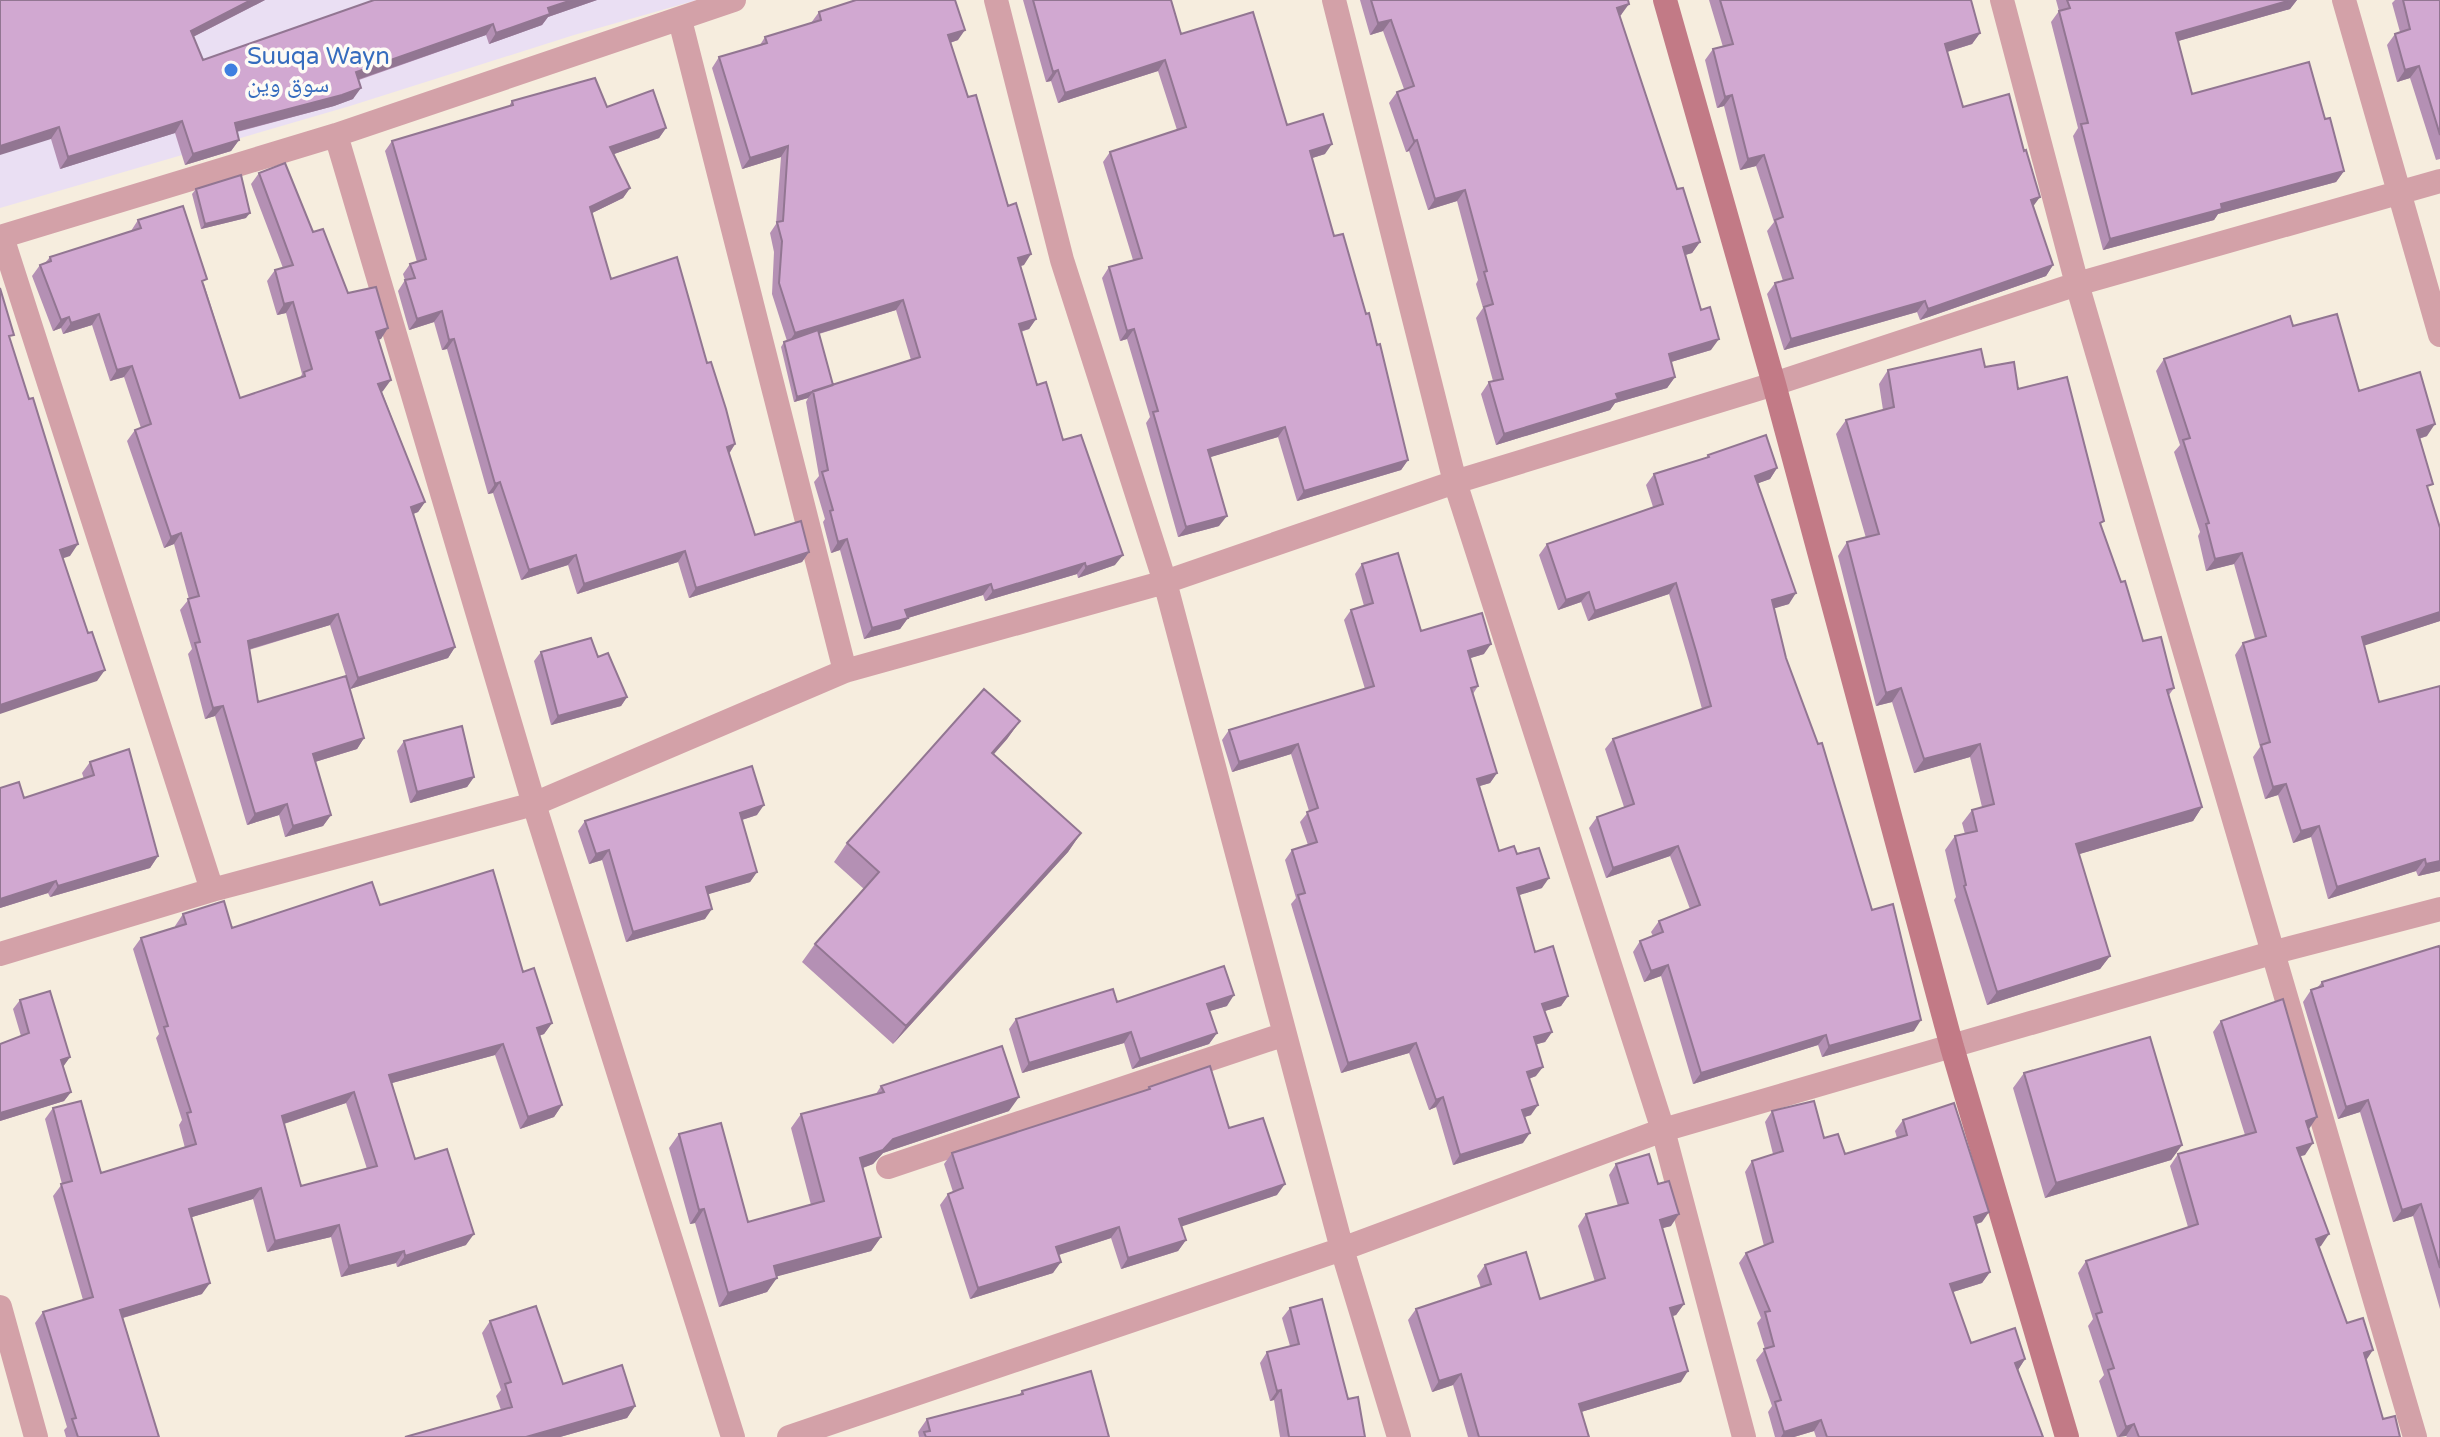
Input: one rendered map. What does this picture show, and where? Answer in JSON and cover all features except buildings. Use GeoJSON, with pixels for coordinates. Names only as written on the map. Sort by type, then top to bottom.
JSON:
{"type":"FeatureCollection","features":[{"type":"Feature","properties":{"kind":"street"},"geometry":{"type":"LineString","coordinates":[[212,890],[1,237],[336,135],[734,0]]}},
{"type":"Feature","properties":{"kind":"street"},"geometry":{"type":"LineString","coordinates":[[996,0],[1062,260],[1165,582],[1342,1249],[1399,1437]]}},
{"type":"Feature","properties":{"kind":"street"},"geometry":{"type":"LineString","coordinates":[[1334,0],[1455,482],[1663,1130],[1744,1437]]}},
{"type":"Feature","properties":{"kind":"street"},"geometry":{"type":"LineString","coordinates":[[1665,0],[1774,384],[1952,1047],[2067,1437]]}},
{"type":"Feature","properties":{"kind":"street"},"geometry":{"type":"LineString","coordinates":[[2002,0],[2077,284],[2415,1437]]}},
{"type":"Feature","properties":{"kind":"street"},"geometry":{"type":"LineString","coordinates":[[2344,0],[2440,335]]}},
{"type":"Feature","properties":{"kind":"street"},"geometry":{"type":"LineString","coordinates":[[680,20],[845,671]]}},
{"type":"Feature","properties":{"kind":"street"},"geometry":{"type":"LineString","coordinates":[[336,135],[534,804],[733,1437]]}},
{"type":"Feature","properties":{"kind":"street"},"geometry":{"type":"LineString","coordinates":[[0,954],[212,890],[534,804],[845,671],[1165,582],[1455,482],[1774,384],[2077,284],[2440,181]]}},
{"type":"Feature","properties":{"kind":"street"},"geometry":{"type":"LineString","coordinates":[[789,1437],[1342,1249],[1663,1130],[2275,952],[2440,909]]}},
{"type":"Feature","properties":{"kind":"street"},"geometry":{"type":"LineString","coordinates":[[888,1167],[1285,1034]]}},
{"type":"Feature","properties":{"kind":"street"},"geometry":{"type":"LineString","coordinates":[[0,1307],[36,1437]]}},
{"type":"Feature","properties":{"kind":"shaded area","name":"Suuqa Wayn سوق وين"},"geometry":{"type":"Polygon","coordinates":[[[0,0],[697,0],[0,208],[0,0]]]}},
{"type":"Feature","properties":{"kind":"place","name":"Suuqa Wayn سوق وين"},"geometry":{"type":"Point","coordinates":[231,70]}}]}
